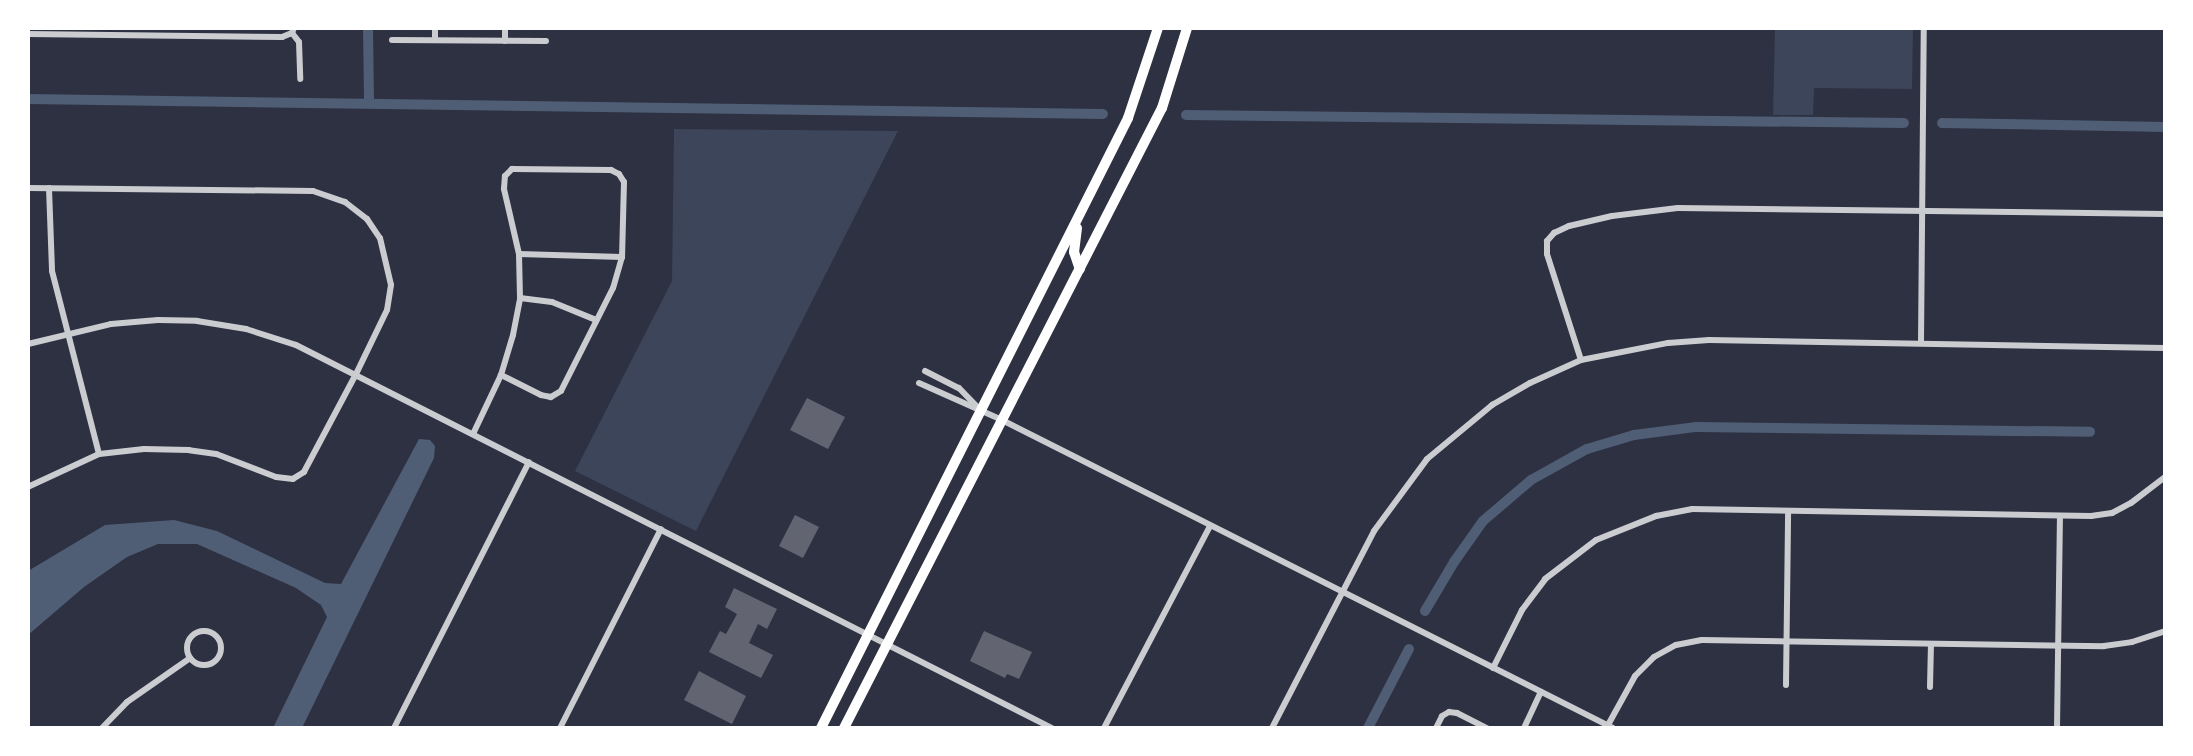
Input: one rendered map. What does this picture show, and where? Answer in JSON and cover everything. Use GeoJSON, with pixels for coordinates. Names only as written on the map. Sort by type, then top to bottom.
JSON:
{"type":"FeatureCollection","features":[{"type":"Feature","properties":{"kind":"main road"},"geometry":{"type":"LineString","coordinates":[[821,728],[1128,118],[1158,28]]}},
{"type":"Feature","properties":{"kind":"main road"},"geometry":{"type":"LineString","coordinates":[[844,728],[1161,108],[1187,28]]}},
{"type":"Feature","properties":{"kind":"main road"},"geometry":{"type":"LineString","coordinates":[[1079,217],[1074,252],[1080,269]]}},
{"type":"Feature","properties":{"kind":"street"},"geometry":{"type":"LineString","coordinates":[[228,28],[228,36]]}},
{"type":"Feature","properties":{"kind":"street"},"geometry":{"type":"LineString","coordinates":[[435,28],[435,40]]}},
{"type":"Feature","properties":{"kind":"street"},"geometry":{"type":"LineString","coordinates":[[505,28],[505,41]]}},
{"type":"Feature","properties":{"kind":"street"},"geometry":{"type":"LineString","coordinates":[[1921,343],[1924,28]]}},
{"type":"Feature","properties":{"kind":"street"},"geometry":{"type":"LineString","coordinates":[[28,34],[47,31],[208,32],[228,36],[282,37],[293,30],[299,42],[300,79]]}},
{"type":"Feature","properties":{"kind":"street"},"geometry":{"type":"LineString","coordinates":[[392,40],[547,41]]}},
{"type":"Feature","properties":{"kind":"street"},"geometry":{"type":"LineString","coordinates":[[473,434],[500,375],[513,335],[520,298],[519,254],[504,189],[505,176],[512,169],[611,170],[619,174],[624,182],[622,257],[613,288],[561,391],[551,397],[541,395],[500,375]]}},
{"type":"Feature","properties":{"kind":"street"},"geometry":{"type":"LineString","coordinates":[[28,188],[313,191],[345,202],[367,219],[380,238],[391,285],[387,310],[356,374],[304,472],[293,479],[276,477],[228,458],[189,450],[144,449],[99,454],[28,487]]}},
{"type":"Feature","properties":{"kind":"street"},"geometry":{"type":"LineString","coordinates":[[49,188],[52,271],[99,454]]}},
{"type":"Feature","properties":{"kind":"street"},"geometry":{"type":"LineString","coordinates":[[1581,360],[1547,254],[1547,241],[1554,233],[1569,226],[1612,216],[1678,208],[2165,215]]}},
{"type":"Feature","properties":{"kind":"street"},"geometry":{"type":"LineString","coordinates":[[519,254],[622,257]]}},
{"type":"Feature","properties":{"kind":"street"},"geometry":{"type":"LineString","coordinates":[[520,298],[552,302],[596,320]]}},
{"type":"Feature","properties":{"kind":"street"},"geometry":{"type":"LineString","coordinates":[[28,344],[68,332],[111,324],[158,320],[197,321],[246,329],[296,345],[1052,728]]}},
{"type":"Feature","properties":{"kind":"street"},"geometry":{"type":"LineString","coordinates":[[1272,728],[1374,531],[1427,459],[1492,405],[1581,360],[1668,343],[1709,340],[2165,348]]}},
{"type":"Feature","properties":{"kind":"street"},"geometry":{"type":"LineString","coordinates":[[926,371],[959,388],[982,412]]}},
{"type":"Feature","properties":{"kind":"street"},"geometry":{"type":"LineString","coordinates":[[919,383],[1002,420],[1611,727],[1635,676],[1654,657],[1676,645],[1702,640],[2058,646],[2132,642],[2165,631]]}},
{"type":"Feature","properties":{"kind":"street"},"geometry":{"type":"LineString","coordinates":[[394,728],[529,462]]}},
{"type":"Feature","properties":{"kind":"street"},"geometry":{"type":"LineString","coordinates":[[1493,668],[1522,610],[1545,579],[1596,540],[1656,516],[1692,509],[2060,516],[2112,513],[2131,503],[2165,477]]}},
{"type":"Feature","properties":{"kind":"street"},"geometry":{"type":"LineString","coordinates":[[1786,685],[1788,512]]}},
{"type":"Feature","properties":{"kind":"street"},"geometry":{"type":"LineString","coordinates":[[2057,728],[2060,516]]}},
{"type":"Feature","properties":{"kind":"street"},"geometry":{"type":"LineString","coordinates":[[1104,728],[1210,526]]}},
{"type":"Feature","properties":{"kind":"street"},"geometry":{"type":"LineString","coordinates":[[560,728],[661,529]]}},
{"type":"Feature","properties":{"kind":"street"},"geometry":{"type":"LineString","coordinates":[[208,631],[218,637],[221,647],[215,661],[205,665],[190,658],[188,641],[196,633],[208,631]]}},
{"type":"Feature","properties":{"kind":"street"},"geometry":{"type":"LineString","coordinates":[[1930,687],[1931,644]]}},
{"type":"Feature","properties":{"kind":"street"},"geometry":{"type":"LineString","coordinates":[[102,728],[127,702],[190,658]]}},
{"type":"Feature","properties":{"kind":"street"},"geometry":{"type":"LineString","coordinates":[[1524,728],[1541,692]]}},
{"type":"Feature","properties":{"kind":"street"},"geometry":{"type":"LineString","coordinates":[[1436,728],[1442,716],[1449,712],[1457,713],[1487,728]]}},
{"type":"Feature","properties":{"kind":"shaded area"},"geometry":{"type":"Polygon","coordinates":[[[1775,28],[1913,28],[1912,89],[1814,88],[1813,115],[1773,115],[1775,28]]]}},
{"type":"Feature","properties":{"kind":"shaded area"},"geometry":{"type":"Polygon","coordinates":[[[674,129],[898,131],[696,531],[575,471],[672,281],[674,129]]]}},
{"type":"Feature","properties":{"kind":"shaded area"},"geometry":{"type":"Polygon","coordinates":[[[419,439],[430,440],[435,446],[434,458],[302,728],[273,728],[327,617],[321,605],[296,588],[197,544],[158,544],[127,557],[84,587],[28,635],[28,571],[105,525],[174,520],[217,531],[325,583],[341,584],[419,439]]]}},
{"type":"Feature","properties":{"kind":"building"},"geometry":{"type":"Polygon","coordinates":[[[807,398],[845,417],[828,449],[790,430],[807,398]]]}},
{"type":"Feature","properties":{"kind":"building"},"geometry":{"type":"Polygon","coordinates":[[[795,515],[819,527],[803,558],[779,546],[795,515]]]}},
{"type":"Feature","properties":{"kind":"building"},"geometry":{"type":"Polygon","coordinates":[[[734,588],[777,609],[767,629],[758,624],[749,643],[773,655],[761,678],[709,652],[720,631],[726,634],[737,614],[725,607],[734,588]]]}},
{"type":"Feature","properties":{"kind":"building"},"geometry":{"type":"Polygon","coordinates":[[[984,631],[1032,652],[1019,679],[1007,674],[1005,678],[970,661],[984,631]]]}},
{"type":"Feature","properties":{"kind":"building"},"geometry":{"type":"Polygon","coordinates":[[[699,671],[746,696],[732,724],[684,700],[699,671]]]}},
{"type":"Feature","properties":{"kind":"waterway"},"geometry":{"type":"LineString","coordinates":[[368,28],[369,103]]}},
{"type":"Feature","properties":{"kind":"waterway"},"geometry":{"type":"LineString","coordinates":[[28,99],[1103,114]]}},
{"type":"Feature","properties":{"kind":"waterway"},"geometry":{"type":"LineString","coordinates":[[1186,115],[1904,123]]}},
{"type":"Feature","properties":{"kind":"waterway"},"geometry":{"type":"LineString","coordinates":[[1942,123],[2165,127]]}},
{"type":"Feature","properties":{"kind":"waterway"},"geometry":{"type":"LineString","coordinates":[[1425,611],[1454,562],[1483,521],[1531,480],[1587,449],[1634,435],[1696,427],[2090,432]]}},
{"type":"Feature","properties":{"kind":"waterway"},"geometry":{"type":"LineString","coordinates":[[1368,728],[1409,649]]}}]}
